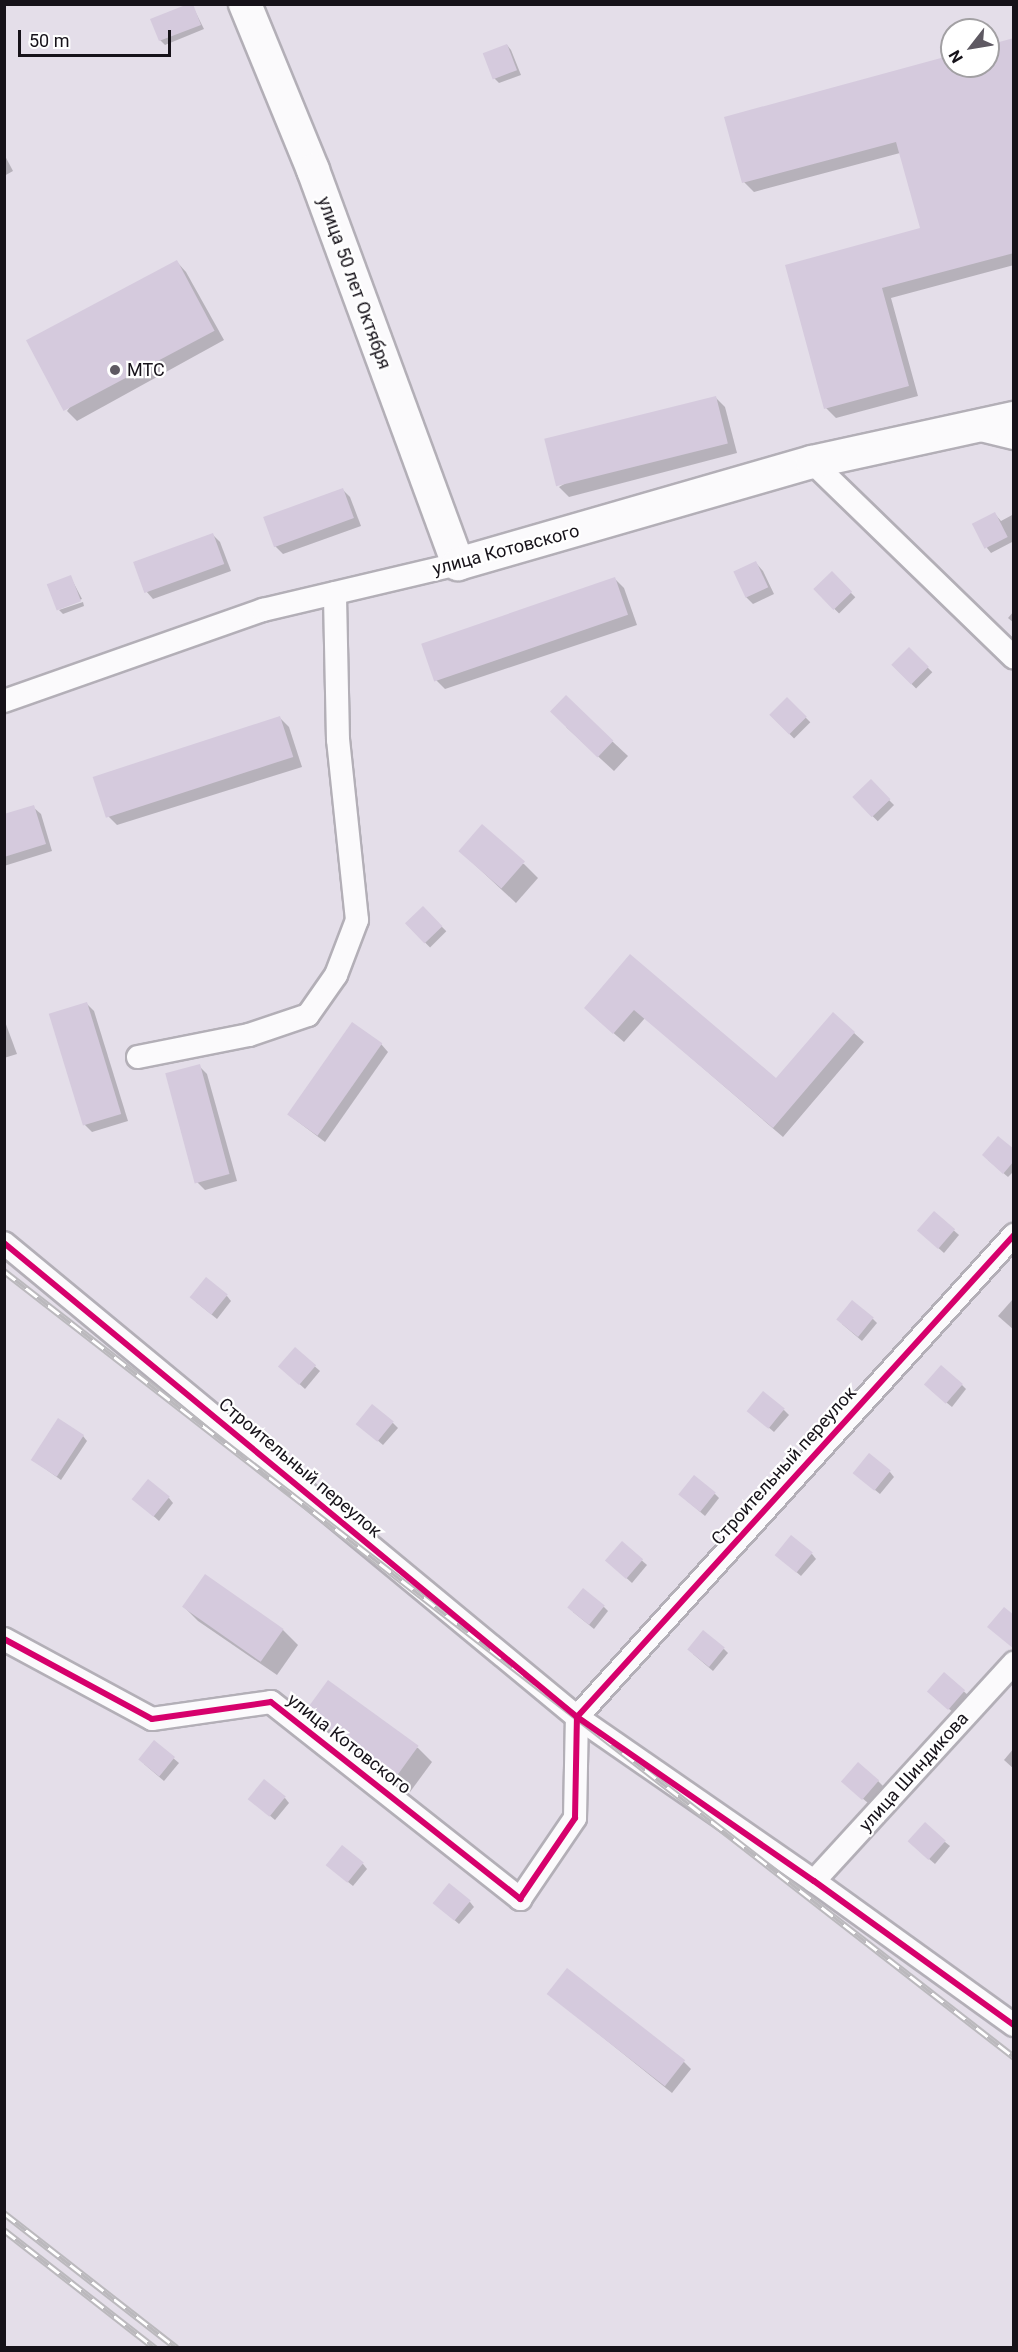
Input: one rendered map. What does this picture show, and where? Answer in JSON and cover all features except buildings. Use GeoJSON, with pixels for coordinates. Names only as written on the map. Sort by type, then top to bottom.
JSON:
{"type":"FeatureCollection","features":[{"type":"Feature","properties":{"kind":"main road","name":"улица 50 лет Октября"},"geometry":{"type":"LineString","coordinates":[[245,4],[313,170],[458,564]]}},
{"type":"Feature","properties":{"kind":"main road","name":"улица Котовского"},"geometry":{"type":"LineString","coordinates":[[458,564],[812,462],[974,429],[1014,418]]}},
{"type":"Feature","properties":{"kind":"street"},"geometry":{"type":"LineString","coordinates":[[974,429],[1014,438]]}},
{"type":"Feature","properties":{"kind":"street"},"geometry":{"type":"LineString","coordinates":[[812,462],[1014,658]]}},
{"type":"Feature","properties":{"kind":"street","name":"улица Котовского"},"geometry":{"type":"LineString","coordinates":[[4,701],[263,610],[458,564]]}},
{"type":"Feature","properties":{"kind":"street"},"geometry":{"type":"LineString","coordinates":[[138,1057],[249,1035],[308,1015],[336,975],[357,920],[338,740],[335,593]]}},
{"type":"Feature","properties":{"kind":"street","name":"Строительный переулок"},"geometry":{"type":"LineString","coordinates":[[577,1717],[1014,1234]]}},
{"type":"Feature","properties":{"kind":"street","name":"Строительный переулок"},"geometry":{"type":"LineString","coordinates":[[4,1243],[577,1717],[814,1881],[1014,2025]]}},
{"type":"Feature","properties":{"kind":"street","name":"улица Котовского"},"geometry":{"type":"LineString","coordinates":[[4,1639],[152,1719],[271,1702],[520,1899],[575,1818],[577,1717]]}},
{"type":"Feature","properties":{"kind":"street","name":"улица Шиндикова"},"geometry":{"type":"LineString","coordinates":[[814,1881],[1014,1663]]}},
{"type":"Feature","properties":{"kind":"railway"},"geometry":{"type":"LineString","coordinates":[[4,1271],[1014,2057]]}},
{"type":"Feature","properties":{"kind":"railway"},"geometry":{"type":"LineString","coordinates":[[4,2213],[177,2348]]}},
{"type":"Feature","properties":{"kind":"railway"},"geometry":{"type":"LineString","coordinates":[[4,2230],[155,2348]]}},
{"type":"Feature","properties":{"kind":"cycle path"},"geometry":{"type":"LineString","coordinates":[[4,1639],[152,1719],[271,1702],[520,1899],[575,1818],[577,1717],[1014,1235]]}},
{"type":"Feature","properties":{"kind":"cycle path"},"geometry":{"type":"LineString","coordinates":[[4,1243],[577,1717],[814,1881],[1014,2025]]}},
{"type":"Feature","properties":{"kind":"place","name":"МТС"},"geometry":{"type":"Point","coordinates":[115,370]}}]}
